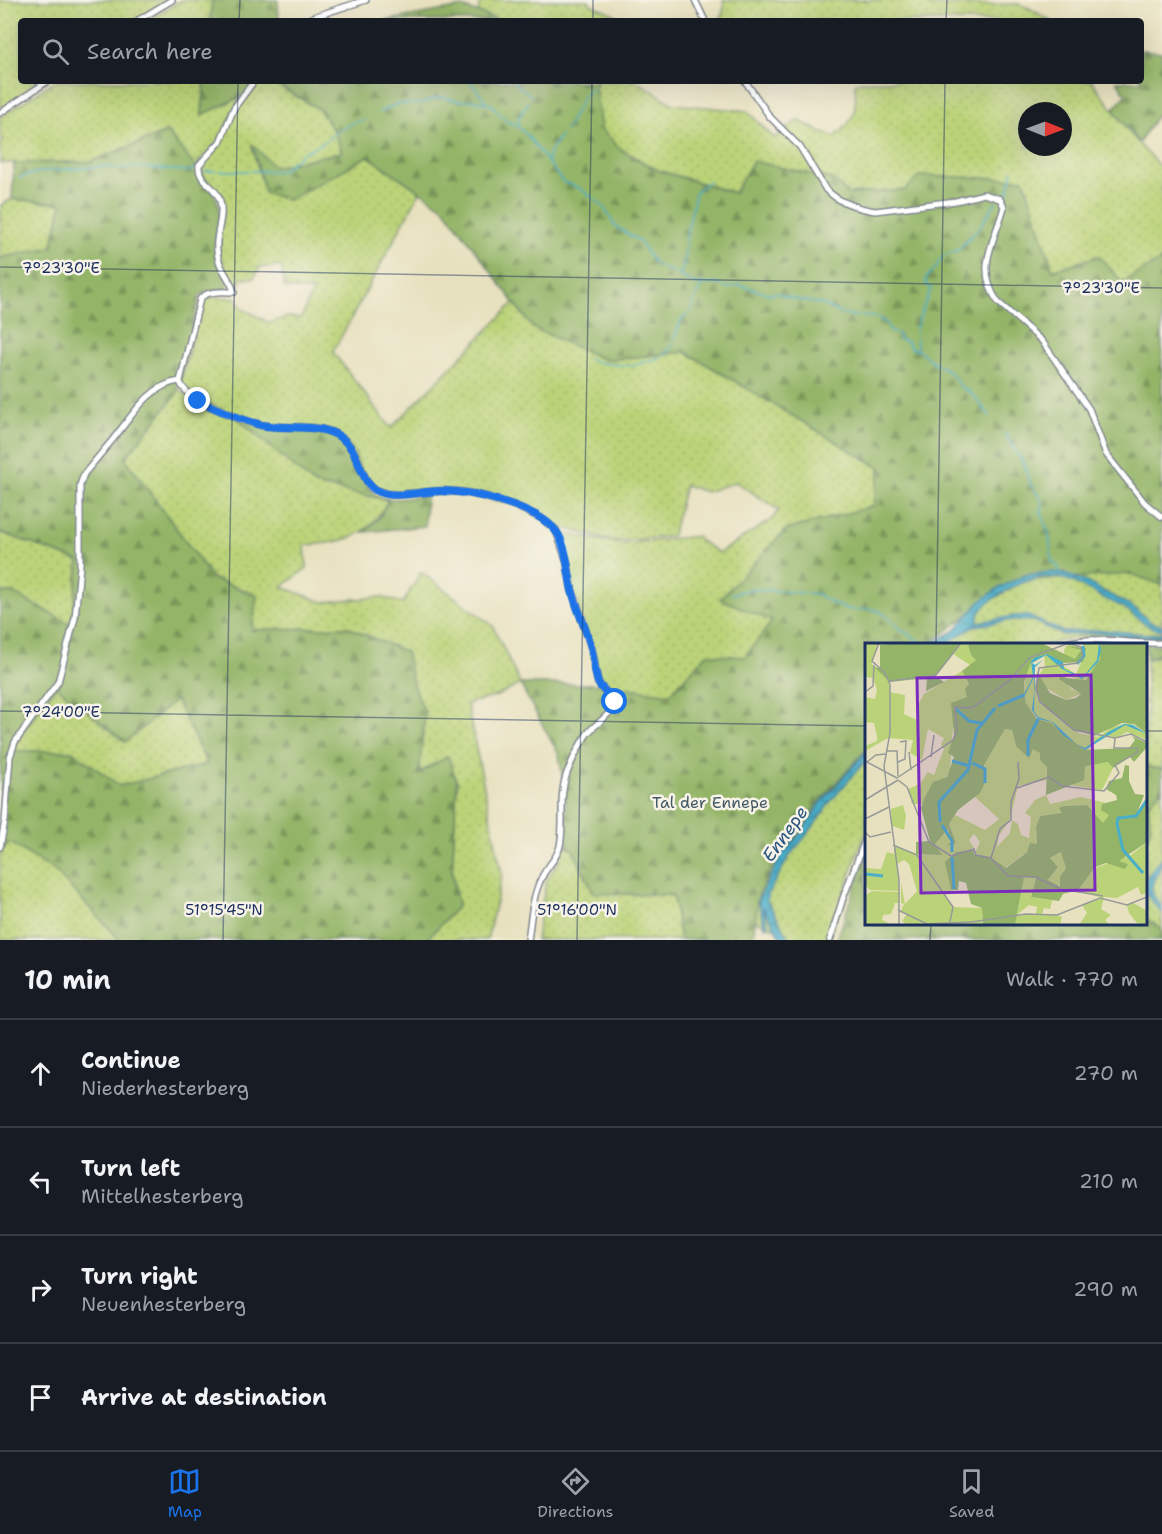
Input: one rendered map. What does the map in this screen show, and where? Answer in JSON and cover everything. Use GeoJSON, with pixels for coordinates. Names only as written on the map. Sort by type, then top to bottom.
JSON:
{"type":"FeatureCollection","features":[{"type":"Feature","properties":{"kind":"street"},"geometry":{"type":"LineString","coordinates":[[142,18],[172,0]]}},
{"type":"Feature","properties":{"kind":"street"},"geometry":{"type":"LineString","coordinates":[[312,18],[366,0]]}},
{"type":"Feature","properties":{"kind":"street"},"geometry":{"type":"LineString","coordinates":[[695,0],[704,18]]}},
{"type":"Feature","properties":{"kind":"street"},"geometry":{"type":"LineString","coordinates":[[0,113],[44,84]]}},
{"type":"Feature","properties":{"kind":"street"},"geometry":{"type":"LineString","coordinates":[[252,84],[234,108],[220,142],[199,165],[198,171],[202,179],[217,193],[220,200],[220,219],[215,239],[218,260],[234,292],[204,294],[200,299],[180,381],[181,386],[198,401],[261,425],[306,428],[336,434],[348,443],[357,457],[365,480],[372,489],[384,494],[442,491],[484,496],[516,506],[541,518],[556,530],[567,562],[572,590],[592,650],[598,683],[615,702],[608,715],[587,734],[567,775],[563,793],[560,847],[542,876],[528,940]]}},
{"type":"Feature","properties":{"kind":"street"},"geometry":{"type":"LineString","coordinates":[[747,84],[770,117],[800,147],[826,190],[839,200],[875,211],[956,201],[984,194],[1000,199],[1004,207],[986,264],[987,278],[993,295],[1042,341],[1084,402],[1106,454],[1145,503],[1162,517]]}},
{"type":"Feature","properties":{"kind":"street"},"geometry":{"type":"LineString","coordinates":[[0,847],[5,821],[10,757],[15,742],[61,676],[75,618],[80,566],[80,485],[84,474],[140,406],[158,389],[180,381]]}},
{"type":"Feature","properties":{"kind":"street"},"geometry":{"type":"LineString","coordinates":[[1067,643],[1075,640],[1094,639],[1162,643]]}},
{"type":"Feature","properties":{"kind":"street"},"geometry":{"type":"LineString","coordinates":[[830,940],[843,898],[865,843]]}},
{"type":"Feature","properties":{"kind":"green space"},"geometry":{"type":"Polygon","coordinates":[[[0,0],[168,0],[139,18],[18,18],[18,84],[39,84],[0,110],[0,0]]]}},
{"type":"Feature","properties":{"kind":"green space"},"geometry":{"type":"Polygon","coordinates":[[[181,0],[212,0],[210,18],[153,18],[181,0]]]}},
{"type":"Feature","properties":{"kind":"green space"},"geometry":{"type":"Polygon","coordinates":[[[212,0],[278,0],[279,18],[210,18],[212,0]]]}},
{"type":"Feature","properties":{"kind":"green space"},"geometry":{"type":"Polygon","coordinates":[[[480,0],[589,0],[590,4],[619,18],[492,18],[478,13],[480,0]]]}},
{"type":"Feature","properties":{"kind":"green space"},"geometry":{"type":"Polygon","coordinates":[[[723,0],[931,0],[929,6],[1018,4],[1046,18],[721,18],[724,8],[723,0]]]}},
{"type":"Feature","properties":{"kind":"green space"},"geometry":{"type":"Polygon","coordinates":[[[462,7],[493,18],[400,18],[462,7]]]}},
{"type":"Feature","properties":{"kind":"green space"},"geometry":{"type":"Polygon","coordinates":[[[1144,50],[1162,52],[1162,107],[1139,143],[1113,109],[1126,95],[1119,84],[1144,84],[1144,50]]]}},
{"type":"Feature","properties":{"kind":"green space"},"geometry":{"type":"Polygon","coordinates":[[[50,84],[205,84],[202,115],[240,97],[219,141],[198,162],[198,171],[167,132],[90,162],[0,163],[0,144],[4,140],[0,137],[0,117],[50,84]]]}},
{"type":"Feature","properties":{"kind":"green space"},"geometry":{"type":"Polygon","coordinates":[[[205,84],[256,84],[240,97],[202,115],[205,84]]]}},
{"type":"Feature","properties":{"kind":"green space","name":"Tal der Ennepe"},"geometry":{"type":"Polygon","coordinates":[[[257,84],[275,84],[319,109],[334,131],[342,152],[274,167],[252,146],[265,193],[289,199],[368,156],[420,192],[333,352],[391,428],[514,303],[533,328],[605,360],[686,352],[881,468],[874,506],[786,530],[865,643],[865,836],[829,940],[785,940],[780,930],[678,891],[691,672],[670,694],[600,684],[561,537],[565,534],[623,544],[698,536],[698,539],[719,553],[771,520],[779,510],[736,482],[706,492],[685,485],[672,536],[622,541],[608,540],[557,526],[516,505],[443,489],[384,491],[373,487],[366,479],[262,424],[199,400],[183,387],[181,381],[202,300],[209,297],[237,298],[241,308],[270,323],[287,317],[301,318],[313,291],[285,288],[281,266],[260,267],[254,278],[241,278],[238,289],[225,269],[219,249],[222,204],[216,188],[206,179],[201,166],[223,142],[235,109],[257,84]]]}},
{"type":"Feature","properties":{"kind":"green space","name":"Tal der Ennepe"},"geometry":{"type":"Polygon","coordinates":[[[275,84],[596,84],[601,129],[622,150],[657,170],[734,193],[753,161],[832,179],[848,194],[905,190],[919,176],[1024,179],[1053,270],[1099,256],[1122,282],[1162,260],[1162,585],[1131,574],[1023,581],[973,611],[930,643],[865,643],[865,751],[820,801],[795,837],[780,852],[758,896],[753,940],[680,940],[673,895],[594,893],[573,850],[564,844],[566,798],[559,755],[520,684],[600,684],[670,694],[707,654],[745,657],[772,621],[720,599],[786,530],[874,506],[880,468],[686,352],[605,360],[533,328],[444,208],[368,156],[289,200],[265,193],[252,144],[274,167],[342,152],[334,131],[319,109],[275,84]]]}},
{"type":"Feature","properties":{"kind":"green space"},"geometry":{"type":"Polygon","coordinates":[[[596,84],[642,84],[673,104],[747,111],[774,138],[798,120],[835,137],[854,114],[855,84],[1094,84],[1138,143],[1162,169],[1162,260],[1122,282],[1099,256],[1052,270],[905,190],[848,194],[832,179],[735,193],[657,170],[622,150],[601,130],[594,87],[596,84]]]}},
{"type":"Feature","properties":{"kind":"green space"},"geometry":{"type":"Polygon","coordinates":[[[167,132],[189,158],[217,200],[219,214],[215,251],[217,263],[227,280],[228,288],[209,291],[199,297],[176,395],[125,458],[213,579],[257,595],[252,630],[347,627],[406,652],[413,685],[425,712],[419,773],[448,756],[457,782],[452,873],[458,906],[426,940],[120,940],[55,871],[11,843],[1,847],[0,593],[13,593],[72,625],[79,561],[0,532],[0,258],[52,247],[62,204],[12,199],[14,163],[90,162],[167,132]],[[56,686],[16,742],[14,751],[72,751],[120,786],[207,764],[176,700],[125,742],[56,686]]]}},
{"type":"Feature","properties":{"kind":"green space"},"geometry":{"type":"Polygon","coordinates":[[[12,199],[62,204],[52,247],[0,258],[1,205],[12,199]]]}},
{"type":"Feature","properties":{"kind":"green space"},"geometry":{"type":"Polygon","coordinates":[[[178,389],[197,402],[236,417],[315,485],[388,500],[364,531],[344,540],[305,545],[307,568],[282,587],[323,602],[380,597],[403,603],[421,572],[493,626],[520,684],[500,695],[467,704],[502,875],[487,940],[426,940],[458,906],[452,873],[457,782],[418,774],[425,712],[413,685],[406,652],[347,627],[251,630],[257,595],[213,579],[125,458],[176,395],[178,389]]]}},
{"type":"Feature","properties":{"kind":"green space"},"geometry":{"type":"Polygon","coordinates":[[[236,417],[263,426],[315,429],[342,439],[353,451],[367,486],[373,492],[382,497],[394,499],[426,495],[425,526],[364,532],[379,518],[388,500],[315,485],[236,417]]]}},
{"type":"Feature","properties":{"kind":"green space"},"geometry":{"type":"Polygon","coordinates":[[[0,532],[79,561],[72,625],[13,593],[0,593],[0,532]]]}},
{"type":"Feature","properties":{"kind":"green space"},"geometry":{"type":"Polygon","coordinates":[[[1162,568],[1162,639],[1078,637],[1054,643],[942,643],[948,640],[982,603],[1024,577],[1162,568]]]}},
{"type":"Feature","properties":{"kind":"green space"},"geometry":{"type":"Polygon","coordinates":[[[1147,644],[1162,645],[1162,653],[1147,659],[1147,644]]]}},
{"type":"Feature","properties":{"kind":"green space"},"geometry":{"type":"Polygon","coordinates":[[[1162,655],[1162,769],[1147,767],[1147,660],[1162,655]]]}},
{"type":"Feature","properties":{"kind":"green space"},"geometry":{"type":"Polygon","coordinates":[[[56,685],[176,700],[207,764],[120,786],[72,751],[13,751],[16,742],[56,685]]]}},
{"type":"Feature","properties":{"kind":"green space"},"geometry":{"type":"Polygon","coordinates":[[[1147,767],[1162,769],[1162,789],[1148,805],[1151,828],[1147,838],[1147,767]]]}},
{"type":"Feature","properties":{"kind":"green space"},"geometry":{"type":"Polygon","coordinates":[[[1162,789],[1162,939],[1147,919],[1147,838],[1151,828],[1148,805],[1162,789]]]}},
{"type":"Feature","properties":{"kind":"green space"},"geometry":{"type":"Polygon","coordinates":[[[11,843],[55,871],[120,940],[0,940],[0,851],[1,847],[11,843]]]}},
{"type":"Feature","properties":{"kind":"green space"},"geometry":{"type":"Polygon","coordinates":[[[564,844],[573,850],[594,893],[673,895],[680,940],[536,940],[546,881],[559,861],[564,844]]]}},
{"type":"Feature","properties":{"kind":"green space"},"geometry":{"type":"Polygon","coordinates":[[[865,857],[865,925],[1147,925],[1147,919],[1162,930],[1162,940],[837,940],[865,857]]]}},
{"type":"Feature","properties":{"kind":"water"},"geometry":{"type":"Polygon","coordinates":[[[1063,573],[1086,582],[1131,606],[1152,623],[1162,625],[1162,630],[1147,625],[1124,608],[1086,588],[1053,577],[1032,579],[1003,593],[984,607],[977,622],[1028,616],[1063,632],[1102,630],[1162,633],[1162,636],[1145,638],[1101,633],[1063,635],[1033,621],[1013,620],[975,626],[947,643],[933,643],[953,632],[981,601],[997,589],[1025,575],[1063,573]]]}},
{"type":"Feature","properties":{"kind":"water"},"geometry":{"type":"Polygon","coordinates":[[[865,753],[865,761],[790,855],[768,893],[767,901],[789,940],[782,940],[763,907],[768,925],[765,927],[758,900],[782,854],[801,833],[821,803],[865,753]]]}},
{"type":"Feature","properties":{"kind":"water"},"geometry":{"type":"Polygon","coordinates":[[[1162,856],[1159,871],[1153,881],[1152,892],[1162,906],[1162,913],[1147,895],[1147,878],[1162,856]]]}},
{"type":"Feature","properties":{"kind":"waterway"},"geometry":{"type":"LineString","coordinates":[[472,84],[486,102]]}},
{"type":"Feature","properties":{"kind":"waterway"},"geometry":{"type":"LineString","coordinates":[[517,84],[531,96]]}},
{"type":"Feature","properties":{"kind":"waterway"},"geometry":{"type":"LineString","coordinates":[[566,130],[584,95],[594,87]]}},
{"type":"Feature","properties":{"kind":"waterway"},"geometry":{"type":"LineString","coordinates":[[379,112],[397,104],[418,104],[441,97],[461,101],[474,100],[492,105],[505,120],[526,134],[563,182],[581,189],[603,206],[615,226],[639,241],[653,262],[661,268],[694,284],[717,284],[728,288],[739,285],[770,294],[777,293],[822,304],[843,315],[876,317],[886,323],[891,332],[898,334],[899,339],[907,342],[911,348],[920,351],[947,370],[959,386],[971,393],[990,416]]}},
{"type":"Feature","properties":{"kind":"waterway"},"geometry":{"type":"LineString","coordinates":[[518,125],[519,117],[528,102]]}},
{"type":"Feature","properties":{"kind":"waterway"},"geometry":{"type":"LineString","coordinates":[[220,171],[281,171],[304,152],[323,143],[336,132],[354,122],[365,120]]}},
{"type":"Feature","properties":{"kind":"waterway"},"geometry":{"type":"LineString","coordinates":[[548,161],[549,152],[560,136]]}},
{"type":"Feature","properties":{"kind":"waterway"},"geometry":{"type":"LineString","coordinates":[[19,178],[55,170],[107,166],[118,169],[129,167],[190,171],[197,168]]}},
{"type":"Feature","properties":{"kind":"waterway"},"geometry":{"type":"LineString","coordinates":[[1005,197],[1013,170]]}},
{"type":"Feature","properties":{"kind":"waterway"},"geometry":{"type":"LineString","coordinates":[[205,171],[215,171]]}},
{"type":"Feature","properties":{"kind":"waterway"},"geometry":{"type":"LineString","coordinates":[[680,276],[696,191],[709,181]]}},
{"type":"Feature","properties":{"kind":"waterway"},"geometry":{"type":"LineString","coordinates":[[917,350],[916,327],[931,288],[926,284],[926,278],[936,268],[942,256],[958,250],[981,225],[996,202]]}},
{"type":"Feature","properties":{"kind":"waterway"},"geometry":{"type":"LineString","coordinates":[[588,359],[600,363],[631,366],[662,357],[672,346],[679,325],[682,319],[690,313],[702,285]]}},
{"type":"Feature","properties":{"kind":"waterway"},"geometry":{"type":"LineString","coordinates":[[1005,433],[1026,468],[1030,484],[1040,497],[1052,562],[1058,566],[1059,574]]}},
{"type":"Feature","properties":{"kind":"waterway"},"geometry":{"type":"LineString","coordinates":[[732,594],[751,589],[817,594],[835,605],[880,612],[921,643]]}},
{"type":"Feature","properties":{"kind":"route"},"geometry":{"type":"LineString","coordinates":[[198,401],[261,425],[306,428],[336,434],[348,443],[357,457],[365,480],[372,489],[384,494],[462,492],[516,506],[541,518],[556,530],[567,562],[572,590],[592,650],[598,683],[615,702]]}},
{"type":"Feature","properties":{"kind":"water label","name":"Ennepe"},"geometry":{"type":"Point","coordinates":[785,834]}}]}
